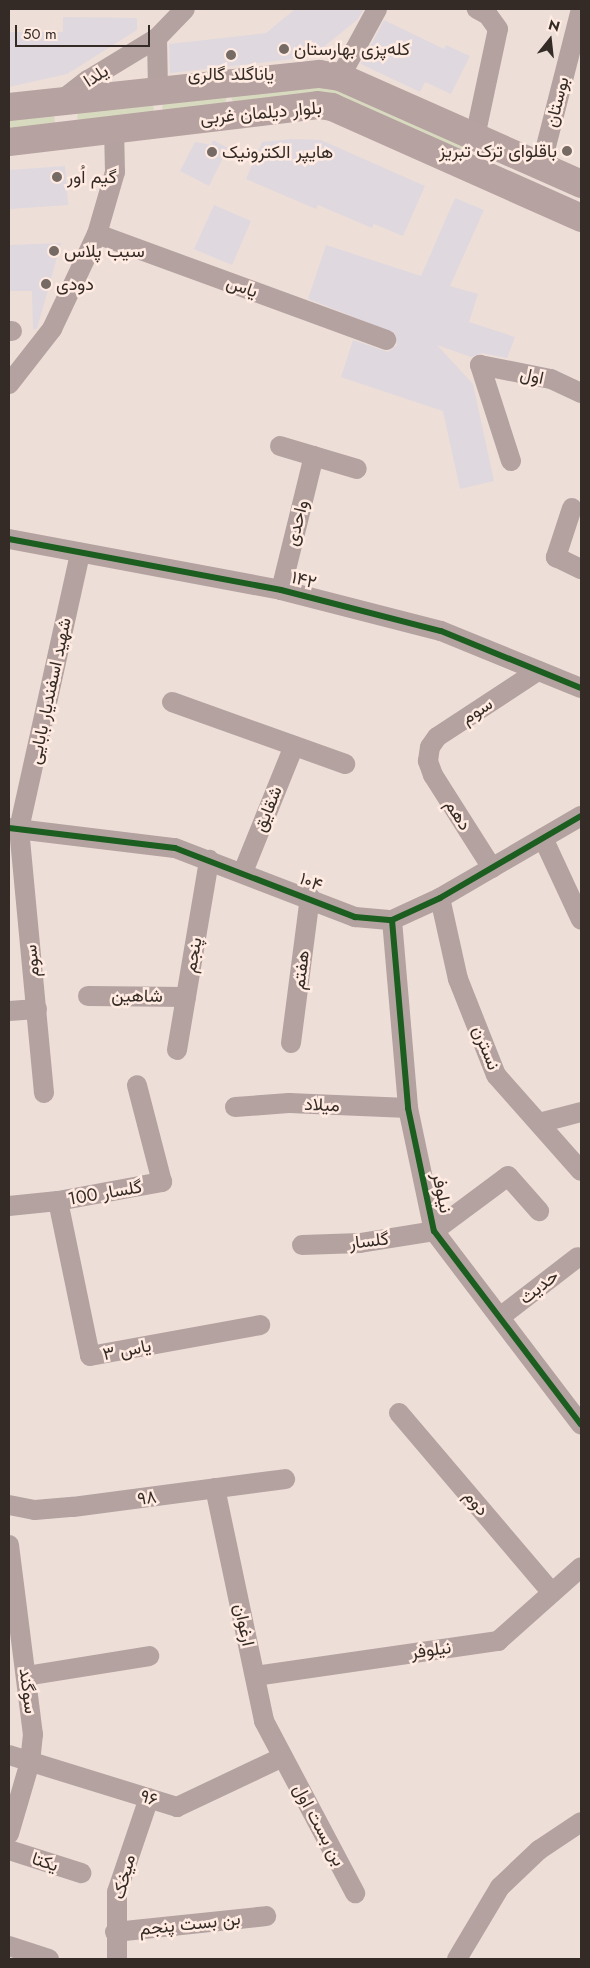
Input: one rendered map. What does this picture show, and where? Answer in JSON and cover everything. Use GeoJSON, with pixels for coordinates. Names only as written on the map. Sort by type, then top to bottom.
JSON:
{"type":"FeatureCollection","features":[{"type":"Feature","properties":{"kind":"main road","name":"بلوار دیلمان غربی"},"geometry":{"type":"LineString","coordinates":[[9,107],[319,74],[340,77],[581,184]]}},
{"type":"Feature","properties":{"kind":"main road"},"geometry":{"type":"LineString","coordinates":[[62,100],[66,135]]}},
{"type":"Feature","properties":{"kind":"main road","name":"بلوار دیلمان غربی"},"geometry":{"type":"LineString","coordinates":[[9,142],[302,106],[332,107],[581,218]]}},
{"type":"Feature","properties":{"kind":"street","name":"یلدا"},"geometry":{"type":"LineString","coordinates":[[62,100],[88,80],[157,38],[185,9]]}},
{"type":"Feature","properties":{"kind":"street"},"geometry":{"type":"LineString","coordinates":[[340,77],[377,9]]}},
{"type":"Feature","properties":{"kind":"street"},"geometry":{"type":"LineString","coordinates":[[475,136],[498,29],[488,15],[477,9]]}},
{"type":"Feature","properties":{"kind":"street","name":"بوستان"},"geometry":{"type":"LineString","coordinates":[[541,166],[580,15]]}},
{"type":"Feature","properties":{"kind":"street"},"geometry":{"type":"LineString","coordinates":[[157,38],[158,91]]}},
{"type":"Feature","properties":{"kind":"street"},"geometry":{"type":"LineString","coordinates":[[9,384],[52,329],[97,234],[115,172],[114,129]]}},
{"type":"Feature","properties":{"kind":"street","name":"یاس"},"geometry":{"type":"LineString","coordinates":[[97,234],[386,340]]}},
{"type":"Feature","properties":{"kind":"street","name":"اول"},"geometry":{"type":"LineString","coordinates":[[511,461],[480,365],[551,380],[581,393]]}},
{"type":"Feature","properties":{"kind":"street"},"geometry":{"type":"LineString","coordinates":[[280,446],[357,468]]}},
{"type":"Feature","properties":{"kind":"street","name":"واحدی"},"geometry":{"type":"LineString","coordinates":[[280,590],[314,456]]}},
{"type":"Feature","properties":{"kind":"street"},"geometry":{"type":"LineString","coordinates":[[572,508],[556,557],[581,569]]}},
{"type":"Feature","properties":{"kind":"street","name":"۱۴۲"},"geometry":{"type":"LineString","coordinates":[[9,539],[280,590],[441,631],[581,688]]}},
{"type":"Feature","properties":{"kind":"street","name":"شهید اسفندیار بابایی"},"geometry":{"type":"LineString","coordinates":[[14,828],[80,553]]}},
{"type":"Feature","properties":{"kind":"street","name":"سوم"},"geometry":{"type":"LineString","coordinates":[[428,761],[430,747],[437,737],[538,671]]}},
{"type":"Feature","properties":{"kind":"street"},"geometry":{"type":"LineString","coordinates":[[172,702],[345,764]]}},
{"type":"Feature","properties":{"kind":"street","name":"شقایق"},"geometry":{"type":"LineString","coordinates":[[243,872],[294,746]]}},
{"type":"Feature","properties":{"kind":"street","name":"دهم"},"geometry":{"type":"LineString","coordinates":[[428,761],[432,775],[492,868]]}},
{"type":"Feature","properties":{"kind":"street","name":"۱۰۴"},"geometry":{"type":"LineString","coordinates":[[14,828],[175,848],[310,897],[355,917],[392,920],[440,898],[581,816]]}},
{"type":"Feature","properties":{"kind":"street","name":"سوم"},"geometry":{"type":"LineString","coordinates":[[14,828],[37,1009],[44,1094]]}},
{"type":"Feature","properties":{"kind":"street"},"geometry":{"type":"LineString","coordinates":[[543,838],[581,920]]}},
{"type":"Feature","properties":{"kind":"street","name":"پنجم"},"geometry":{"type":"LineString","coordinates":[[177,1050],[208,860]]}},
{"type":"Feature","properties":{"kind":"street","name":"هفتم"},"geometry":{"type":"LineString","coordinates":[[291,1043],[310,897]]}},
{"type":"Feature","properties":{"kind":"street","name":"نسترن"},"geometry":{"type":"LineString","coordinates":[[440,898],[458,979],[496,1075],[581,1171]]}},
{"type":"Feature","properties":{"kind":"street","name":"نیلوفر"},"geometry":{"type":"LineString","coordinates":[[392,920],[408,1108],[434,1231],[581,1425]]}},
{"type":"Feature","properties":{"kind":"street","name":"شاهین"},"geometry":{"type":"LineString","coordinates":[[88,996],[186,997]]}},
{"type":"Feature","properties":{"kind":"street"},"geometry":{"type":"LineString","coordinates":[[9,1011],[37,1009]]}},
{"type":"Feature","properties":{"kind":"street","name":"گلسار 100"},"geometry":{"type":"LineString","coordinates":[[9,1206],[58,1201],[162,1182],[137,1085]]}},
{"type":"Feature","properties":{"kind":"street","name":"میلاد"},"geometry":{"type":"LineString","coordinates":[[235,1107],[288,1104],[408,1108]]}},
{"type":"Feature","properties":{"kind":"street"},"geometry":{"type":"LineString","coordinates":[[539,1123],[581,1112]]}},
{"type":"Feature","properties":{"kind":"street"},"geometry":{"type":"LineString","coordinates":[[434,1231],[508,1176],[539,1211]]}},
{"type":"Feature","properties":{"kind":"street","name":"یاس ۳"},"geometry":{"type":"LineString","coordinates":[[58,1201],[90,1356],[260,1325]]}},
{"type":"Feature","properties":{"kind":"street","name":"گلسار"},"geometry":{"type":"LineString","coordinates":[[302,1245],[360,1243],[434,1231]]}},
{"type":"Feature","properties":{"kind":"street","name":"حدیث"},"geometry":{"type":"LineString","coordinates":[[500,1317],[578,1257]]}},
{"type":"Feature","properties":{"kind":"street","name":"دوم"},"geometry":{"type":"LineString","coordinates":[[399,1413],[552,1593]]}},
{"type":"Feature","properties":{"kind":"street","name":"۹۸"},"geometry":{"type":"LineString","coordinates":[[9,1505],[36,1510],[73,1507],[285,1479]]}},
{"type":"Feature","properties":{"kind":"street","name":"ارغوان"},"geometry":{"type":"LineString","coordinates":[[215,1488],[264,1721],[283,1757]]}},
{"type":"Feature","properties":{"kind":"street","name":"سوگند"},"geometry":{"type":"LineString","coordinates":[[9,1544],[15,1633],[26,1676],[34,1734],[30,1762],[9,1834]]}},
{"type":"Feature","properties":{"kind":"street","name":"نیلوفر"},"geometry":{"type":"LineString","coordinates":[[255,1676],[498,1641],[581,1567]]}},
{"type":"Feature","properties":{"kind":"street"},"geometry":{"type":"LineString","coordinates":[[26,1676],[149,1656]]}},
{"type":"Feature","properties":{"kind":"street","name":"۹۶"},"geometry":{"type":"LineString","coordinates":[[9,1755],[177,1807],[283,1757]]}},
{"type":"Feature","properties":{"kind":"street","name":"بن بست اول"},"geometry":{"type":"LineString","coordinates":[[283,1757],[355,1893]]}},
{"type":"Feature","properties":{"kind":"street","name":"میخک"},"geometry":{"type":"LineString","coordinates":[[117,1959],[115,1932],[117,1892],[148,1798]]}},
{"type":"Feature","properties":{"kind":"street"},"geometry":{"type":"LineString","coordinates":[[457,1959],[500,1887],[539,1850],[581,1822]]}},
{"type":"Feature","properties":{"kind":"street","name":"یکتا"},"geometry":{"type":"LineString","coordinates":[[9,1850],[81,1873]]}},
{"type":"Feature","properties":{"kind":"street","name":"بن بست پنجم"},"geometry":{"type":"LineString","coordinates":[[115,1932],[266,1916]]}},
{"type":"Feature","properties":{"kind":"street"},"geometry":{"type":"LineString","coordinates":[[9,1946],[49,1959]]}},
{"type":"Feature","properties":{"kind":"green space"},"geometry":{"type":"Polygon","coordinates":[[[322,83],[465,147],[464,153],[326,96],[234,102],[231,97],[322,83]]]}},
{"type":"Feature","properties":{"kind":"green space"},"geometry":{"type":"Polygon","coordinates":[[[227,97],[225,103],[164,110],[162,108],[163,102],[227,97]]]}},
{"type":"Feature","properties":{"kind":"green space"},"geometry":{"type":"Polygon","coordinates":[[[153,103],[154,112],[79,120],[77,118],[78,112],[153,103]]]}},
{"type":"Feature","properties":{"kind":"green space"},"geometry":{"type":"Polygon","coordinates":[[[54,115],[55,123],[9,130],[9,119],[54,115]]]}},
{"type":"Feature","properties":{"kind":"building"},"geometry":{"type":"Polygon","coordinates":[[[295,9],[364,9],[357,20],[311,57],[170,73],[169,44],[266,33],[295,9]]]}},
{"type":"Feature","properties":{"kind":"building"},"geometry":{"type":"Polygon","coordinates":[[[63,17],[137,18],[137,30],[67,74],[9,87],[9,32],[63,32],[63,17]]]}},
{"type":"Feature","properties":{"kind":"building"},"geometry":{"type":"Polygon","coordinates":[[[384,20],[444,49],[446,45],[470,56],[451,94],[425,82],[420,92],[361,64],[384,20]]]}},
{"type":"Feature","properties":{"kind":"building"},"geometry":{"type":"Polygon","coordinates":[[[292,139],[321,140],[425,186],[403,236],[374,224],[372,228],[318,205],[316,209],[246,179],[262,142],[292,139]]]}},
{"type":"Feature","properties":{"kind":"building"},"geometry":{"type":"Polygon","coordinates":[[[213,140],[228,148],[209,186],[180,171],[195,142],[211,145],[213,140]]]}},
{"type":"Feature","properties":{"kind":"building"},"geometry":{"type":"Polygon","coordinates":[[[65,166],[68,205],[9,209],[9,170],[65,166]]]}},
{"type":"Feature","properties":{"kind":"building"},"geometry":{"type":"Polygon","coordinates":[[[455,198],[484,210],[450,286],[478,294],[469,322],[515,337],[507,358],[482,353],[471,357],[437,345],[473,384],[494,481],[460,489],[443,411],[341,377],[353,340],[388,352],[397,345],[395,333],[308,299],[326,245],[421,276],[455,198]]]}},
{"type":"Feature","properties":{"kind":"building"},"geometry":{"type":"Polygon","coordinates":[[[214,205],[251,221],[232,265],[194,249],[214,205]]]}},
{"type":"Feature","properties":{"kind":"building"},"geometry":{"type":"Polygon","coordinates":[[[61,243],[37,329],[33,329],[32,291],[9,291],[9,245],[61,243]]]}},
{"type":"Feature","properties":{"kind":"cycle path"},"geometry":{"type":"LineString","coordinates":[[9,539],[281,590],[441,631],[581,688]]}},
{"type":"Feature","properties":{"kind":"cycle path"},"geometry":{"type":"LineString","coordinates":[[9,828],[175,848],[355,917],[392,920],[440,898],[581,816]]}},
{"type":"Feature","properties":{"kind":"cycle path"},"geometry":{"type":"LineString","coordinates":[[392,920],[408,1108],[434,1231],[581,1425]]}},
{"type":"Feature","properties":{"kind":"place","name":"کله‌پزی بهارستان"},"geometry":{"type":"Point","coordinates":[284,49]}},
{"type":"Feature","properties":{"kind":"place","name":"یاناگلد گالری"},"geometry":{"type":"Point","coordinates":[231,55]}},
{"type":"Feature","properties":{"kind":"place","name":"باقلوای ترک تبریز"},"geometry":{"type":"Point","coordinates":[567,151]}},
{"type":"Feature","properties":{"kind":"place","name":"هایپر الکترونیک"},"geometry":{"type":"Point","coordinates":[212,152]}},
{"type":"Feature","properties":{"kind":"place","name":"گیم اُور"},"geometry":{"type":"Point","coordinates":[57,177]}},
{"type":"Feature","properties":{"kind":"place","name":"سیب پلاس"},"geometry":{"type":"Point","coordinates":[54,251]}},
{"type":"Feature","properties":{"kind":"place","name":"دودی"},"geometry":{"type":"Point","coordinates":[46,284]}}]}
